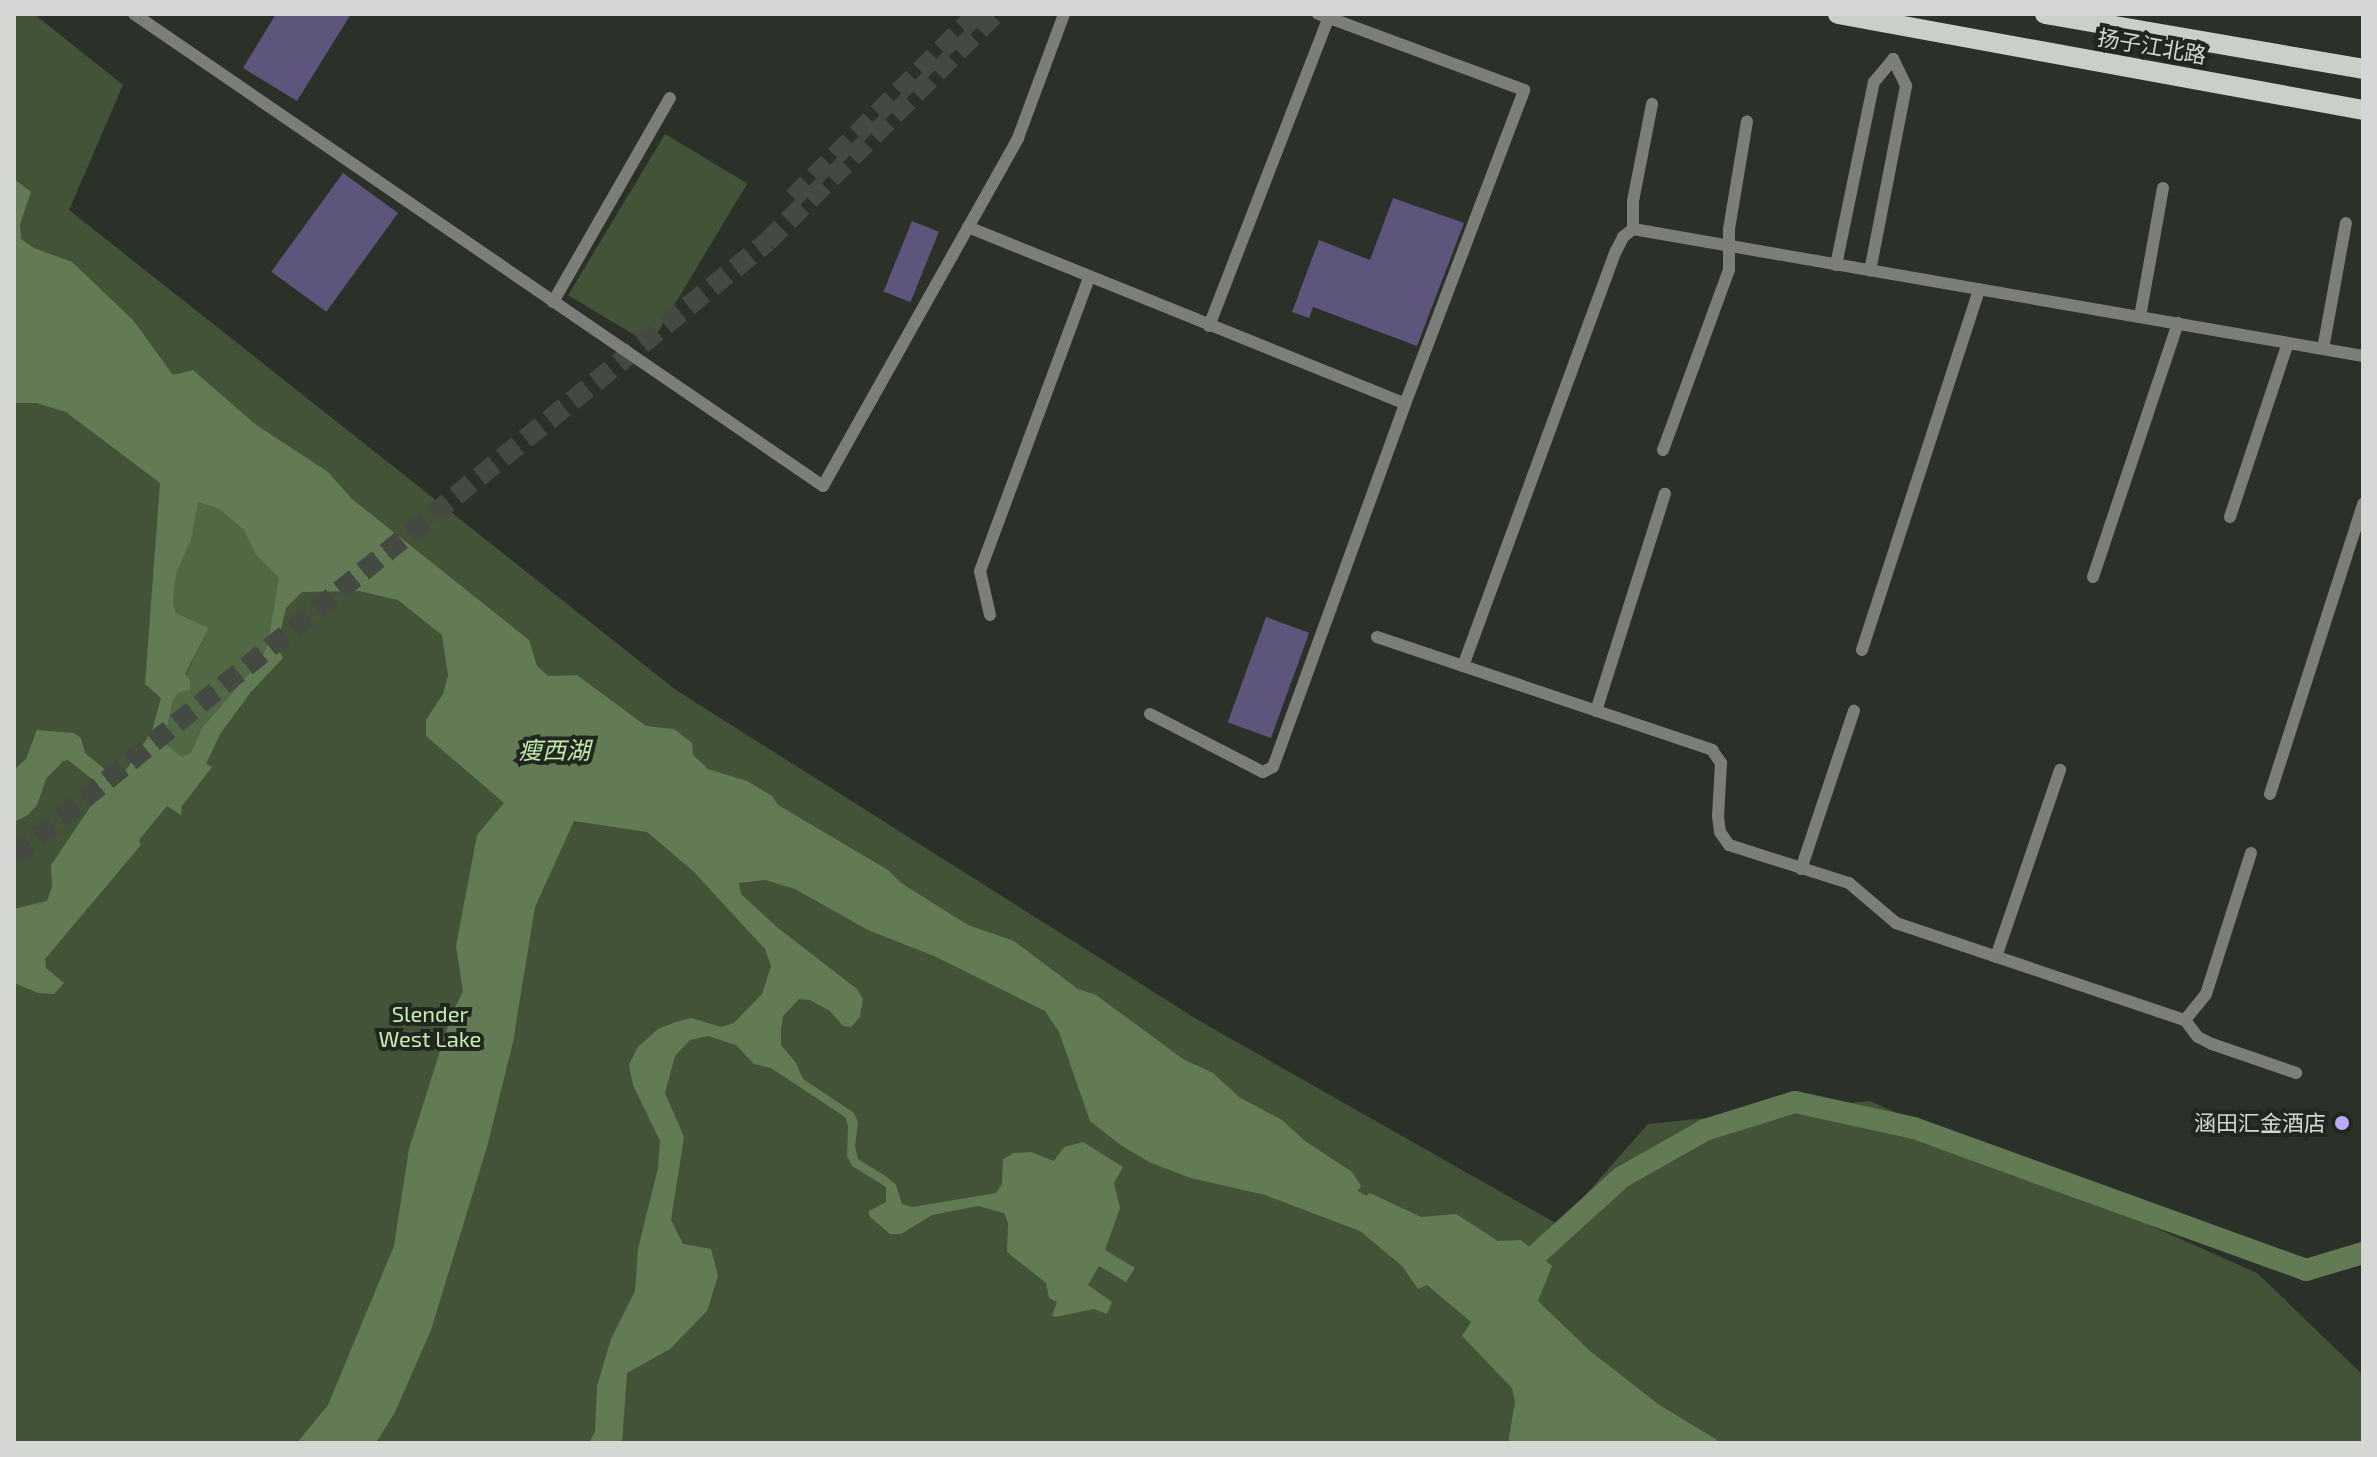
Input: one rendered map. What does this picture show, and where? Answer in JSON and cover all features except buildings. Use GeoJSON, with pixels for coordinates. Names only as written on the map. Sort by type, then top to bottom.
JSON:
{"type":"FeatureCollection","features":[{"type":"Feature","properties":{"kind":"main road","name":"扬子江北路"},"geometry":{"type":"LineString","coordinates":[[1838,14],[2363,110]]}},
{"type":"Feature","properties":{"kind":"main road","name":"扬子江北路"},"geometry":{"type":"LineString","coordinates":[[2045,14],[2363,69]]}},
{"type":"Feature","properties":{"kind":"lane"},"geometry":{"type":"LineString","coordinates":[[134,14],[823,486],[1018,138],[1064,14]]}},
{"type":"Feature","properties":{"kind":"lane"},"geometry":{"type":"LineString","coordinates":[[1150,714],[1263,772],[1273,767],[1405,404],[1524,90],[1325,15],[1209,326]]}},
{"type":"Feature","properties":{"kind":"lane"},"geometry":{"type":"LineString","coordinates":[[1836,265],[1874,82],[1893,59],[1906,86],[1870,271]]}},
{"type":"Feature","properties":{"kind":"lane"},"geometry":{"type":"LineString","coordinates":[[553,302],[670,98]]}},
{"type":"Feature","properties":{"kind":"lane"},"geometry":{"type":"LineString","coordinates":[[1633,229],[1633,201],[1652,104]]}},
{"type":"Feature","properties":{"kind":"lane"},"geometry":{"type":"LineString","coordinates":[[1663,450],[1729,270],[1729,229],[1747,122]]}},
{"type":"Feature","properties":{"kind":"lane"},"geometry":{"type":"LineString","coordinates":[[2140,317],[2163,188]]}},
{"type":"Feature","properties":{"kind":"lane"},"geometry":{"type":"LineString","coordinates":[[2323,349],[2346,223]]}},
{"type":"Feature","properties":{"kind":"lane"},"geometry":{"type":"LineString","coordinates":[[968,227],[1405,404]]}},
{"type":"Feature","properties":{"kind":"lane"},"geometry":{"type":"LineString","coordinates":[[1463,666],[1616,251],[1623,237],[1633,229],[2363,356]]}},
{"type":"Feature","properties":{"kind":"lane"},"geometry":{"type":"LineString","coordinates":[[990,615],[980,571],[1089,278]]}},
{"type":"Feature","properties":{"kind":"lane"},"geometry":{"type":"LineString","coordinates":[[1862,650],[1979,290]]}},
{"type":"Feature","properties":{"kind":"lane"},"geometry":{"type":"LineString","coordinates":[[2093,577],[2178,323]]}},
{"type":"Feature","properties":{"kind":"lane"},"geometry":{"type":"LineString","coordinates":[[2230,517],[2288,343]]}},
{"type":"Feature","properties":{"kind":"lane"},"geometry":{"type":"LineString","coordinates":[[1596,711],[1665,494]]}},
{"type":"Feature","properties":{"kind":"lane"},"geometry":{"type":"LineString","coordinates":[[2270,794],[2363,504]]}},
{"type":"Feature","properties":{"kind":"lane"},"geometry":{"type":"LineString","coordinates":[[1377,637],[1712,750],[1721,763],[1718,816],[1720,832],[1729,845],[1849,883],[1896,923],[2185,1020],[2198,1037],[2212,1044],[2296,1073]]}},
{"type":"Feature","properties":{"kind":"lane"},"geometry":{"type":"LineString","coordinates":[[1801,869],[1854,711]]}},
{"type":"Feature","properties":{"kind":"lane"},"geometry":{"type":"LineString","coordinates":[[1996,957],[2060,770]]}},
{"type":"Feature","properties":{"kind":"lane"},"geometry":{"type":"LineString","coordinates":[[2185,1020],[2206,994],[2251,853]]}},
{"type":"Feature","properties":{"kind":"green space","name":"Slender West Lake"},"geometry":{"type":"Polygon","coordinates":[[[14,14],[34,14],[123,85],[69,210],[676,690],[1198,1020],[1559,1225],[1648,1124],[1870,1101],[2257,1273],[2363,1375],[2363,1443],[14,1443],[14,14]]]}},
{"type":"Feature","properties":{"kind":"green space"},"geometry":{"type":"Polygon","coordinates":[[[665,134],[747,183],[650,345],[568,295],[665,134]]]}},
{"type":"Feature","properties":{"kind":"shaded area"},"geometry":{"type":"Polygon","coordinates":[[[197,502],[219,509],[244,530],[256,555],[279,578],[267,646],[260,661],[202,728],[191,753],[181,757],[164,744],[165,735],[173,702],[209,628],[176,613],[173,602],[176,574],[191,540],[197,502]]]}},
{"type":"Feature","properties":{"kind":"water","name":"瘦西湖"},"geometry":{"type":"Polygon","coordinates":[[[14,179],[31,192],[20,224],[21,239],[34,248],[72,262],[133,320],[173,375],[193,370],[255,424],[328,472],[352,499],[529,640],[537,666],[548,676],[577,675],[646,726],[674,729],[692,743],[693,755],[708,769],[747,781],[772,796],[778,805],[888,870],[901,883],[968,925],[1014,941],[1078,989],[1096,995],[1183,1059],[1213,1073],[1239,1097],[1282,1120],[1305,1141],[1352,1172],[1361,1186],[1358,1191],[1366,1196],[1370,1193],[1421,1217],[1456,1214],[1498,1241],[1521,1240],[1552,1266],[1538,1301],[1590,1351],[1658,1404],[1722,1443],[1508,1443],[1515,1402],[1512,1388],[1462,1336],[1471,1322],[1427,1285],[1418,1289],[1402,1266],[1360,1231],[1265,1195],[1191,1178],[1151,1163],[1122,1146],[1090,1121],[1059,1032],[1045,1011],[934,956],[868,930],[795,889],[765,880],[739,883],[741,894],[778,928],[857,989],[863,999],[860,1017],[851,1027],[843,1026],[830,1011],[810,1000],[799,999],[783,1016],[781,1028],[781,1045],[796,1063],[803,1079],[854,1113],[858,1122],[855,1146],[858,1159],[896,1185],[902,1204],[912,1207],[996,1193],[1002,1184],[1003,1159],[1014,1153],[1031,1152],[1054,1161],[1064,1147],[1083,1142],[1123,1167],[1114,1183],[1120,1208],[1105,1250],[1135,1268],[1126,1282],[1099,1266],[1088,1285],[1112,1302],[1107,1314],[1094,1309],[1056,1317],[1052,1316],[1057,1302],[1049,1298],[1046,1283],[1007,1252],[1008,1223],[1004,1213],[978,1206],[932,1215],[901,1234],[890,1234],[869,1216],[869,1211],[886,1202],[886,1187],[852,1166],[847,1156],[848,1125],[845,1117],[771,1068],[754,1064],[736,1045],[708,1036],[690,1040],[675,1056],[665,1093],[684,1137],[671,1220],[683,1244],[711,1249],[718,1276],[707,1311],[670,1349],[627,1373],[622,1443],[589,1443],[595,1431],[597,1386],[611,1339],[635,1291],[638,1249],[658,1168],[660,1141],[633,1085],[629,1065],[637,1048],[658,1029],[691,1018],[721,1027],[734,1023],[762,994],[771,966],[765,949],[693,871],[647,832],[574,821],[535,907],[513,1042],[487,1147],[431,1330],[395,1412],[376,1443],[297,1443],[328,1405],[394,1246],[409,1149],[452,1013],[463,992],[456,946],[477,835],[504,803],[426,736],[426,720],[443,694],[448,675],[442,635],[398,600],[359,591],[302,592],[286,608],[277,646],[283,658],[251,692],[220,734],[206,764],[212,767],[182,806],[181,815],[167,806],[139,840],[141,845],[45,959],[46,968],[64,983],[54,994],[38,993],[14,983],[14,909],[47,901],[52,887],[51,865],[99,794],[96,782],[68,760],[63,761],[46,779],[37,805],[28,815],[14,822],[14,770],[26,759],[37,730],[74,733],[81,738],[85,753],[108,772],[124,773],[152,731],[161,698],[145,684],[160,483],[66,412],[36,403],[14,403],[14,179]],[[198,502],[191,540],[176,574],[173,602],[176,613],[209,628],[185,674],[190,681],[190,690],[178,693],[173,701],[165,735],[165,744],[182,757],[191,753],[202,728],[260,661],[267,646],[279,578],[256,555],[244,530],[219,509],[198,502]]]}},
{"type":"Feature","properties":{"kind":"waterway"},"geometry":{"type":"LineString","coordinates":[[1516,1273],[1622,1177],[1705,1130],[1795,1102],[1914,1128],[2306,1270],[2363,1253]]}},
{"type":"Feature","properties":{"kind":"tunnel"},"geometry":{"type":"LineString","coordinates":[[793,198],[977,14]]}},
{"type":"Feature","properties":{"kind":"tunnel"},"geometry":{"type":"LineString","coordinates":[[14,856],[767,242],[995,14]]}},
{"type":"Feature","properties":{"kind":"place","name":"涵田汇金酒店"},"geometry":{"type":"Point","coordinates":[2342,1123]}}]}
